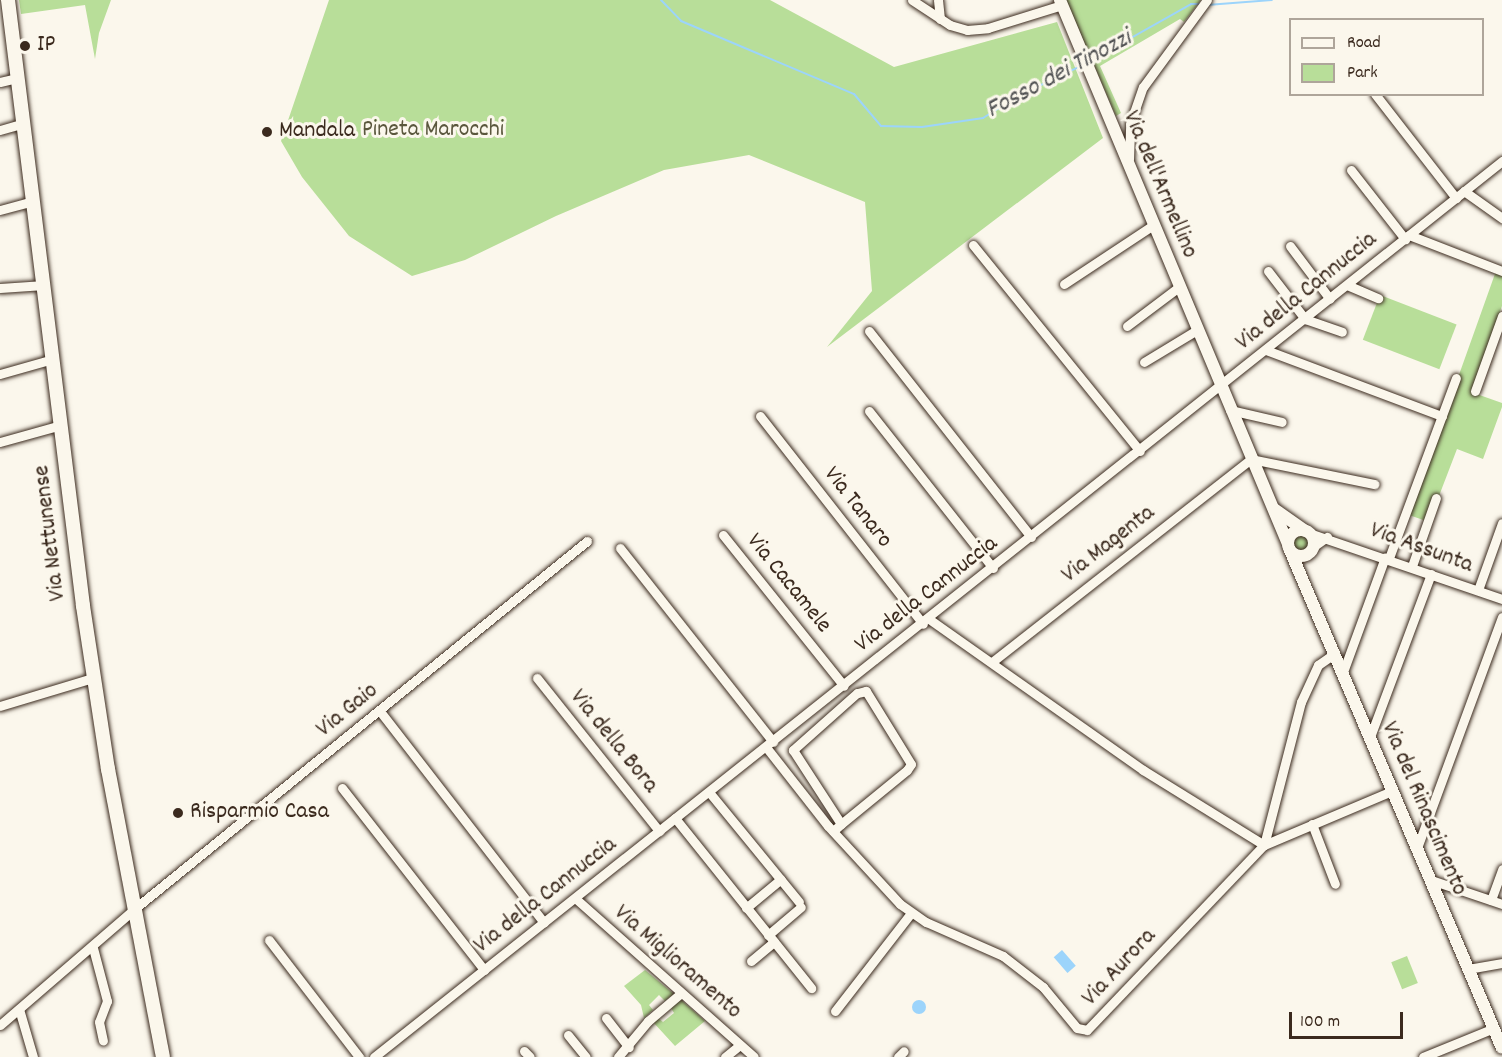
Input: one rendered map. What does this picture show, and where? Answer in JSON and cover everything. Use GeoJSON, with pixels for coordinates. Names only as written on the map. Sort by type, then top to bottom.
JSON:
{"type":"FeatureCollection","features":[{"type":"Feature","properties":{"kind":"main road","name":"Via Nettunense"},"geometry":{"type":"LineString","coordinates":[[8,0],[93,678],[133,910],[163,1057]]}},
{"type":"Feature","properties":{"kind":"street"},"geometry":{"type":"LineString","coordinates":[[912,0],[956,28],[979,30],[1061,2]]}},
{"type":"Feature","properties":{"kind":"street"},"geometry":{"type":"LineString","coordinates":[[938,0],[939,19]]}},
{"type":"Feature","properties":{"kind":"street"},"geometry":{"type":"LineString","coordinates":[[1129,167],[1129,127],[1141,91],[1207,0]]}},
{"type":"Feature","properties":{"kind":"street","name":"Via dell'Armellino"},"geometry":{"type":"LineString","coordinates":[[1061,2],[1221,387]]}},
{"type":"Feature","properties":{"kind":"street"},"geometry":{"type":"LineString","coordinates":[[0,82],[18,78]]}},
{"type":"Feature","properties":{"kind":"street"},"geometry":{"type":"LineString","coordinates":[[1377,96],[1456,198]]}},
{"type":"Feature","properties":{"kind":"street"},"geometry":{"type":"LineString","coordinates":[[0,130],[24,123]]}},
{"type":"Feature","properties":{"kind":"street","name":"Via della Cannuccia"},"geometry":{"type":"LineString","coordinates":[[377,1056],[1221,387],[1502,161]]}},
{"type":"Feature","properties":{"kind":"street"},"geometry":{"type":"LineString","coordinates":[[1351,170],[1407,237],[1502,270]]}},
{"type":"Feature","properties":{"kind":"street"},"geometry":{"type":"LineString","coordinates":[[1464,191],[1502,218]]}},
{"type":"Feature","properties":{"kind":"street"},"geometry":{"type":"LineString","coordinates":[[0,210],[34,201]]}},
{"type":"Feature","properties":{"kind":"street"},"geometry":{"type":"LineString","coordinates":[[1064,284],[1153,225]]}},
{"type":"Feature","properties":{"kind":"street"},"geometry":{"type":"LineString","coordinates":[[973,245],[1140,451]]}},
{"type":"Feature","properties":{"kind":"street"},"geometry":{"type":"LineString","coordinates":[[1290,246],[1330,299]]}},
{"type":"Feature","properties":{"kind":"street"},"geometry":{"type":"LineString","coordinates":[[1268,271],[1305,318],[1342,332]]}},
{"type":"Feature","properties":{"kind":"street"},"geometry":{"type":"LineString","coordinates":[[0,288],[44,285]]}},
{"type":"Feature","properties":{"kind":"street"},"geometry":{"type":"LineString","coordinates":[[1347,285],[1378,298]]}},
{"type":"Feature","properties":{"kind":"street"},"geometry":{"type":"LineString","coordinates":[[1127,326],[1179,287]]}},
{"type":"Feature","properties":{"kind":"street"},"geometry":{"type":"LineString","coordinates":[[1475,391],[1502,316]]}},
{"type":"Feature","properties":{"kind":"street"},"geometry":{"type":"LineString","coordinates":[[1144,362],[1197,330]]}},
{"type":"Feature","properties":{"kind":"street"},"geometry":{"type":"LineString","coordinates":[[869,331],[1031,537]]}},
{"type":"Feature","properties":{"kind":"street"},"geometry":{"type":"LineString","coordinates":[[1266,350],[1442,416]]}},
{"type":"Feature","properties":{"kind":"street"},"geometry":{"type":"LineString","coordinates":[[0,374],[53,359]]}},
{"type":"Feature","properties":{"kind":"street"},"geometry":{"type":"LineString","coordinates":[[1343,672],[1456,378]]}},
{"type":"Feature","properties":{"kind":"street","name":"Via del Rinascimento"},"geometry":{"type":"LineString","coordinates":[[1221,387],[1502,1048]]}},
{"type":"Feature","properties":{"kind":"street"},"geometry":{"type":"LineString","coordinates":[[1230,410],[1282,422]]}},
{"type":"Feature","properties":{"kind":"street"},"geometry":{"type":"LineString","coordinates":[[869,411],[993,568]]}},
{"type":"Feature","properties":{"kind":"street","name":"Via Tanaro"},"geometry":{"type":"LineString","coordinates":[[760,416],[926,621]]}},
{"type":"Feature","properties":{"kind":"street"},"geometry":{"type":"LineString","coordinates":[[0,442],[61,424]]}},
{"type":"Feature","properties":{"kind":"street"},"geometry":{"type":"LineString","coordinates":[[1251,459],[1374,484]]}},
{"type":"Feature","properties":{"kind":"street","name":"Via Magenta"},"geometry":{"type":"LineString","coordinates":[[992,662],[1251,459]]}},
{"type":"Feature","properties":{"kind":"street"},"geometry":{"type":"LineString","coordinates":[[1412,566],[1436,498]]}},
{"type":"Feature","properties":{"kind":"street","name":"Via del Rinascimento"},"geometry":{"type":"LineString","coordinates":[[1274,508],[1307,532]]}},
{"type":"Feature","properties":{"kind":"street"},"geometry":{"type":"LineString","coordinates":[[1478,590],[1502,523]]}},
{"type":"Feature","properties":{"kind":"street"},"geometry":{"type":"LineString","coordinates":[[1305,587],[1312,549],[1307,532],[1293,533],[1289,546],[1299,556],[1312,549],[1327,537]]}},
{"type":"Feature","properties":{"kind":"street","name":"Via Assunta"},"geometry":{"type":"LineString","coordinates":[[1307,532],[1412,566],[1502,599]]}},
{"type":"Feature","properties":{"kind":"street","name":"Via Cacamele"},"geometry":{"type":"LineString","coordinates":[[723,535],[844,686]]}},
{"type":"Feature","properties":{"kind":"street","name":"Via Gaio"},"geometry":{"type":"LineString","coordinates":[[0,1025],[93,948],[133,910],[587,541]]}},
{"type":"Feature","properties":{"kind":"street","name":"Via Aurora"},"geometry":{"type":"LineString","coordinates":[[620,548],[833,831],[912,913],[1003,956],[1043,987],[1076,1026],[1087,1030],[1264,845],[1301,702],[1318,665],[1335,653]]}},
{"type":"Feature","properties":{"kind":"street"},"geometry":{"type":"LineString","coordinates":[[1370,737],[1431,574]]}},
{"type":"Feature","properties":{"kind":"street"},"geometry":{"type":"LineString","coordinates":[[1417,848],[1502,617]]}},
{"type":"Feature","properties":{"kind":"street"},"geometry":{"type":"LineString","coordinates":[[926,621],[992,662],[1143,770],[1264,845],[1392,791]]}},
{"type":"Feature","properties":{"kind":"street"},"geometry":{"type":"LineString","coordinates":[[0,706],[93,678]]}},
{"type":"Feature","properties":{"kind":"street","name":"Via della Bora"},"geometry":{"type":"LineString","coordinates":[[537,678],[659,831]]}},
{"type":"Feature","properties":{"kind":"street"},"geometry":{"type":"LineString","coordinates":[[833,831],[911,764],[868,693],[863,690],[793,750],[841,824]]}},
{"type":"Feature","properties":{"kind":"street"},"geometry":{"type":"LineString","coordinates":[[379,710],[544,922]]}},
{"type":"Feature","properties":{"kind":"street"},"geometry":{"type":"LineString","coordinates":[[342,788],[484,970]]}},
{"type":"Feature","properties":{"kind":"street"},"geometry":{"type":"LineString","coordinates":[[709,792],[800,905],[751,961]]}},
{"type":"Feature","properties":{"kind":"street"},"geometry":{"type":"LineString","coordinates":[[675,818],[811,988]]}},
{"type":"Feature","properties":{"kind":"street"},"geometry":{"type":"LineString","coordinates":[[1312,824],[1335,884]]}},
{"type":"Feature","properties":{"kind":"street"},"geometry":{"type":"LineString","coordinates":[[1491,900],[1502,869]]}},
{"type":"Feature","properties":{"kind":"street"},"geometry":{"type":"LineString","coordinates":[[747,908],[781,879]]}},
{"type":"Feature","properties":{"kind":"street"},"geometry":{"type":"LineString","coordinates":[[1431,880],[1502,904]]}},
{"type":"Feature","properties":{"kind":"street","name":"Via Miglioramento"},"geometry":{"type":"LineString","coordinates":[[574,898],[754,1057]]}},
{"type":"Feature","properties":{"kind":"street"},"geometry":{"type":"LineString","coordinates":[[835,1011],[912,913]]}},
{"type":"Feature","properties":{"kind":"street"},"geometry":{"type":"LineString","coordinates":[[269,940],[359,1057]]}},
{"type":"Feature","properties":{"kind":"street"},"geometry":{"type":"LineString","coordinates":[[93,948],[107,1004],[99,1022],[103,1041]]}},
{"type":"Feature","properties":{"kind":"street"},"geometry":{"type":"LineString","coordinates":[[1468,969],[1502,963]]}},
{"type":"Feature","properties":{"kind":"street"},"geometry":{"type":"LineString","coordinates":[[618,1057],[629,1047],[648,1021],[680,994]]}},
{"type":"Feature","properties":{"kind":"street"},"geometry":{"type":"LineString","coordinates":[[19,1009],[33,1057]]}},
{"type":"Feature","properties":{"kind":"street"},"geometry":{"type":"LineString","coordinates":[[606,1018],[629,1047]]}},
{"type":"Feature","properties":{"kind":"street"},"geometry":{"type":"LineString","coordinates":[[1423,1057],[1494,1028]]}},
{"type":"Feature","properties":{"kind":"street"},"geometry":{"type":"LineString","coordinates":[[568,1035],[586,1057]]}},
{"type":"Feature","properties":{"kind":"street"},"geometry":{"type":"LineString","coordinates":[[725,1057],[740,1045]]}},
{"type":"Feature","properties":{"kind":"green space"},"geometry":{"type":"Polygon","coordinates":[[[19,0],[111,0],[99,33],[95,59],[85,5],[21,14],[19,0]]]}},
{"type":"Feature","properties":{"kind":"green space","name":"Pineta Marocchi"},"geometry":{"type":"Polygon","coordinates":[[[329,0],[770,0],[894,67],[1057,22],[1103,138],[827,347],[872,291],[865,202],[749,155],[664,170],[556,216],[465,260],[412,276],[349,236],[302,177],[281,141],[329,0]]]}},
{"type":"Feature","properties":{"kind":"green space"},"geometry":{"type":"Polygon","coordinates":[[[1066,0],[1201,0],[1184,22],[1180,19],[1100,66],[1121,113],[1116,116],[1066,0]]]}},
{"type":"Feature","properties":{"kind":"green space"},"geometry":{"type":"Polygon","coordinates":[[[1496,271],[1502,273],[1502,306],[1471,392],[1502,403],[1502,407],[1483,459],[1457,449],[1429,522],[1409,515],[1496,271]]]}},
{"type":"Feature","properties":{"kind":"green space"},"geometry":{"type":"Polygon","coordinates":[[[1380,295],[1457,324],[1439,369],[1363,340],[1380,295]]]}},
{"type":"Feature","properties":{"kind":"green space"},"geometry":{"type":"Polygon","coordinates":[[[1301,534],[1307,536],[1309,542],[1307,548],[1301,550],[1295,548],[1293,542],[1295,536],[1301,534]]]}},
{"type":"Feature","properties":{"kind":"green space"},"geometry":{"type":"Polygon","coordinates":[[[1407,956],[1418,983],[1402,989],[1391,962],[1407,956]]]}},
{"type":"Feature","properties":{"kind":"green space"},"geometry":{"type":"Polygon","coordinates":[[[645,970],[674,994],[665,1001],[659,995],[649,1005],[653,1010],[644,1018],[641,1005],[624,986],[645,970]]]}},
{"type":"Feature","properties":{"kind":"green space"},"geometry":{"type":"Polygon","coordinates":[[[680,999],[705,1021],[675,1046],[653,1022],[658,1018],[663,1022],[674,1013],[671,1008],[680,999]]]}},
{"type":"Feature","properties":{"kind":"water"},"geometry":{"type":"Polygon","coordinates":[[[1062,950],[1076,966],[1067,973],[1054,957],[1062,950]]]}},
{"type":"Feature","properties":{"kind":"water"},"geometry":{"type":"Polygon","coordinates":[[[916,1000],[922,1000],[926,1007],[922,1014],[916,1014],[912,1010],[912,1004],[916,1000]]]}},
{"type":"Feature","properties":{"kind":"waterway","name":"Fosso dei Tinozzi"},"geometry":{"type":"LineString","coordinates":[[661,0],[681,21],[854,94],[881,126],[922,127],[983,118],[1020,95],[1083,65]]}},
{"type":"Feature","properties":{"kind":"waterway","name":"Fosso dei Tinozzi"},"geometry":{"type":"LineString","coordinates":[[1207,5],[1272,0]]}},
{"type":"Feature","properties":{"kind":"waterway","name":"Fosso dei Tinozzi"},"geometry":{"type":"LineString","coordinates":[[1090,61],[1191,4],[1201,4]]}},
{"type":"Feature","properties":{"kind":"place","name":"IP"},"geometry":{"type":"Point","coordinates":[25,46]}},
{"type":"Feature","properties":{"kind":"place","name":"Mandala"},"geometry":{"type":"Point","coordinates":[267,132]}},
{"type":"Feature","properties":{"kind":"place","name":"Risparmio Casa"},"geometry":{"type":"Point","coordinates":[178,813]}}]}
